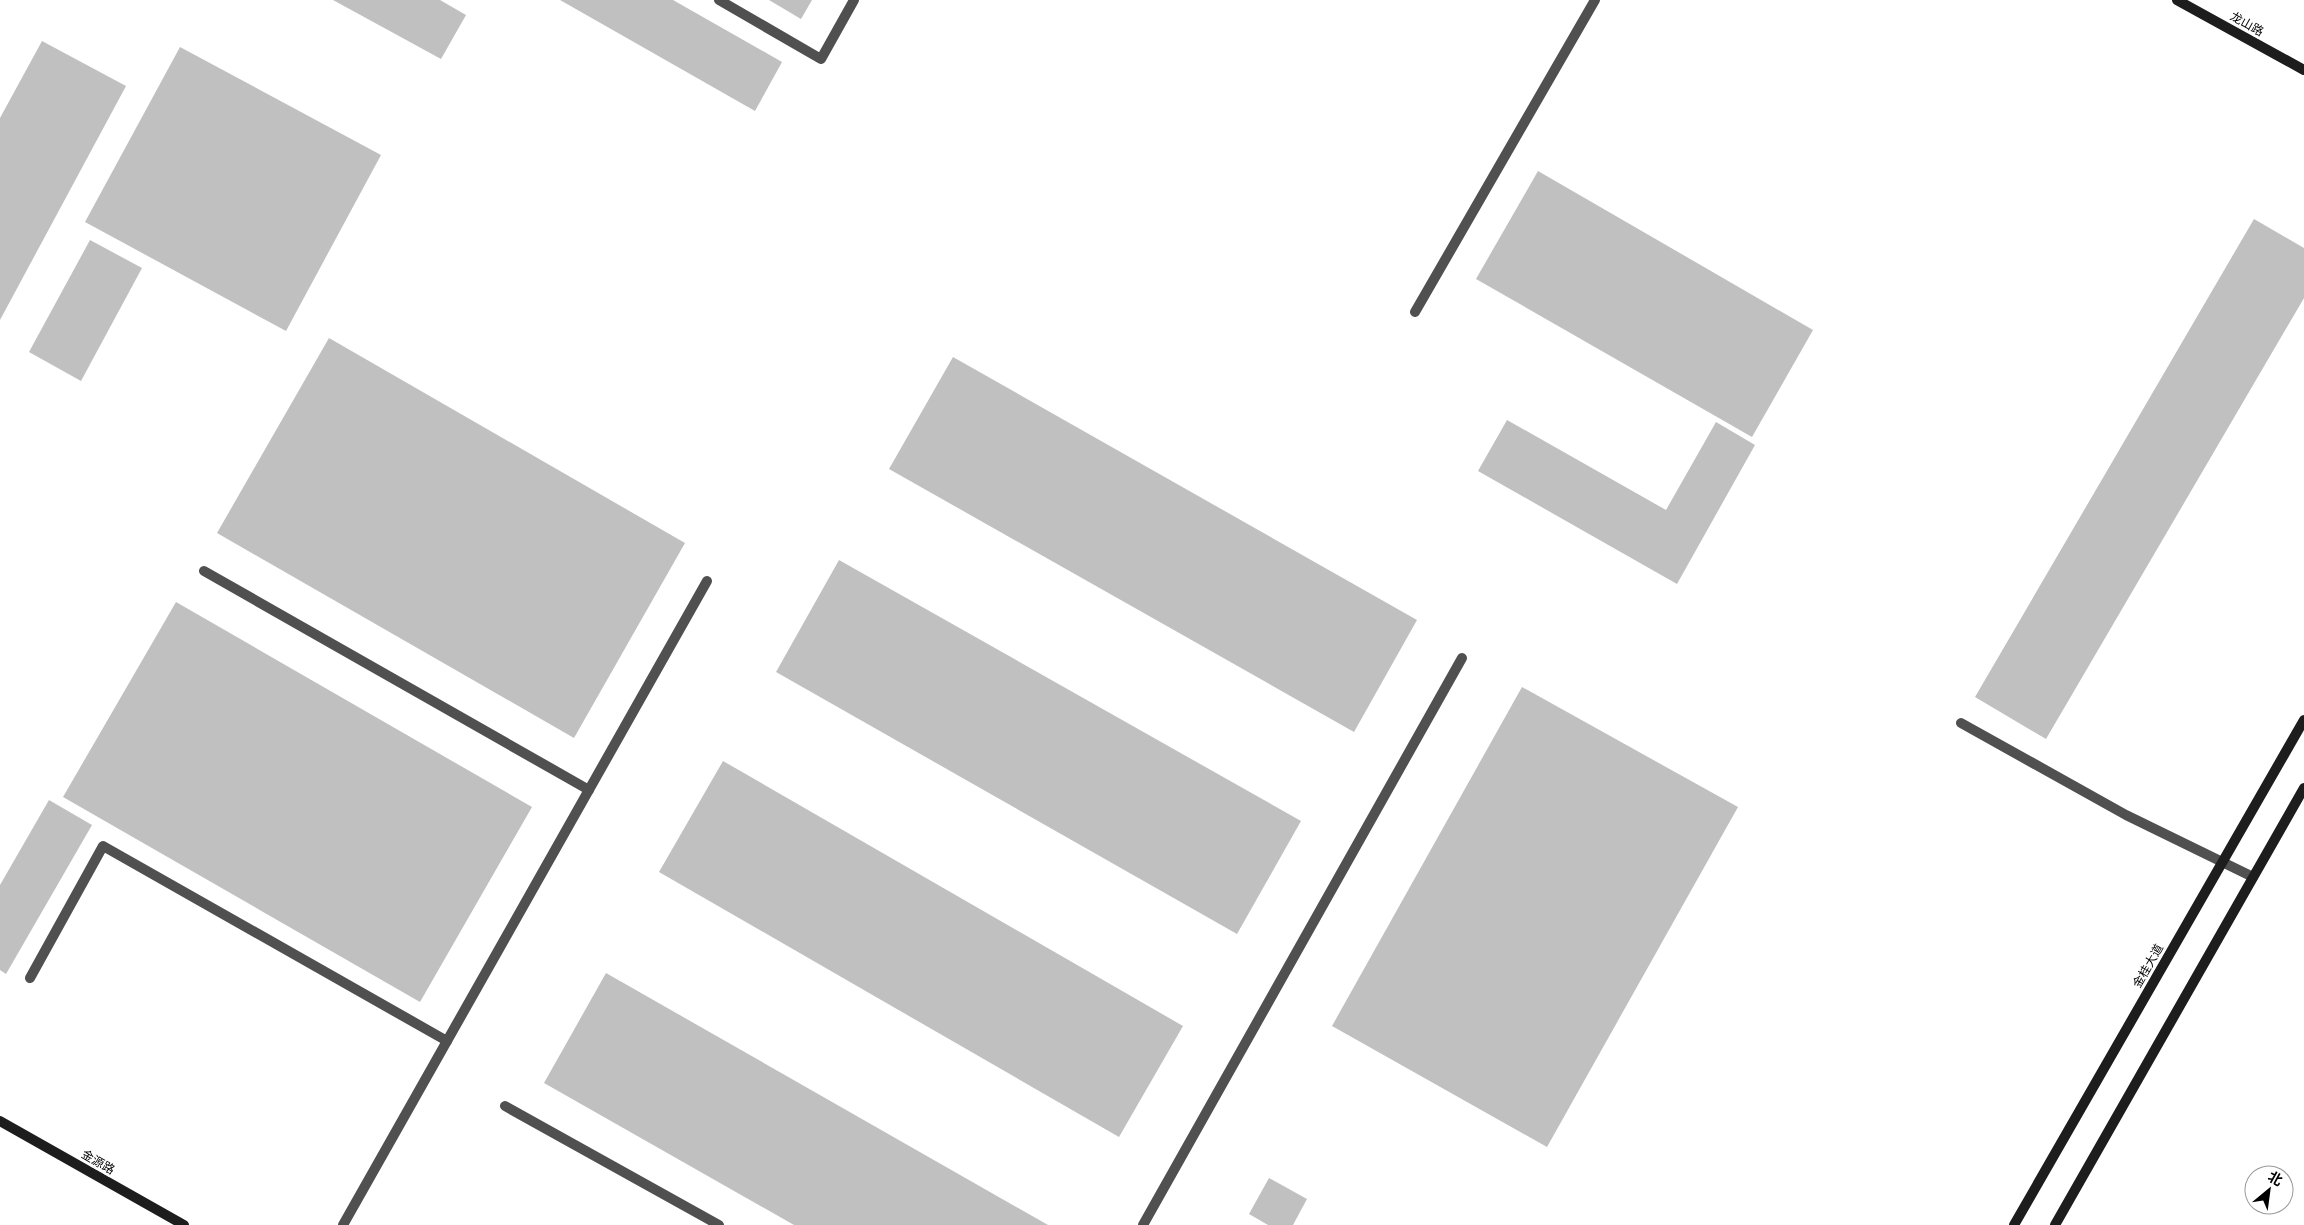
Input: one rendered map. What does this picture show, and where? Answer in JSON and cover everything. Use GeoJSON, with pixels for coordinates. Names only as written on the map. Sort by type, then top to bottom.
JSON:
{"type":"FeatureCollection","features":[{"type":"Feature","properties":{"kind":"main road","name":"龙山路"},"geometry":{"type":"LineString","coordinates":[[2177,0],[2304,70]]}},
{"type":"Feature","properties":{"kind":"main road","name":"金桂大道"},"geometry":{"type":"LineString","coordinates":[[2014,1225],[2304,720]]}},
{"type":"Feature","properties":{"kind":"main road"},"geometry":{"type":"LineString","coordinates":[[2055,1225],[2304,788]]}},
{"type":"Feature","properties":{"kind":"main road","name":"金源路"},"geometry":{"type":"LineString","coordinates":[[0,1121],[184,1225]]}},
{"type":"Feature","properties":{"kind":"lane"},"geometry":{"type":"LineString","coordinates":[[719,0],[821,58],[854,0]]}},
{"type":"Feature","properties":{"kind":"lane"},"geometry":{"type":"LineString","coordinates":[[1415,312],[1595,0]]}},
{"type":"Feature","properties":{"kind":"lane"},"geometry":{"type":"LineString","coordinates":[[204,571],[589,790]]}},
{"type":"Feature","properties":{"kind":"lane"},"geometry":{"type":"LineString","coordinates":[[343,1225],[707,582]]}},
{"type":"Feature","properties":{"kind":"lane"},"geometry":{"type":"LineString","coordinates":[[1143,1225],[1462,658]]}},
{"type":"Feature","properties":{"kind":"lane"},"geometry":{"type":"LineString","coordinates":[[1961,723],[2126,815],[2223,861],[2253,878]]}},
{"type":"Feature","properties":{"kind":"lane"},"geometry":{"type":"LineString","coordinates":[[30,978],[103,846],[447,1041]]}},
{"type":"Feature","properties":{"kind":"lane"},"geometry":{"type":"LineString","coordinates":[[505,1106],[718,1225]]}},
{"type":"Feature","properties":{"kind":"building"},"geometry":{"type":"Polygon","coordinates":[[[333,0],[440,0],[466,15],[441,59],[333,0]]]}},
{"type":"Feature","properties":{"kind":"building"},"geometry":{"type":"Polygon","coordinates":[[[560,0],[673,0],[782,62],[755,111],[560,0]]]}},
{"type":"Feature","properties":{"kind":"building"},"geometry":{"type":"Polygon","coordinates":[[[769,0],[812,0],[801,19],[769,0]]]}},
{"type":"Feature","properties":{"kind":"building"},"geometry":{"type":"Polygon","coordinates":[[[42,41],[126,86],[0,320],[0,118],[42,41]]]}},
{"type":"Feature","properties":{"kind":"building"},"geometry":{"type":"Polygon","coordinates":[[[180,47],[381,155],[286,331],[85,222],[180,47]]]}},
{"type":"Feature","properties":{"kind":"building"},"geometry":{"type":"Polygon","coordinates":[[[1538,171],[1813,330],[1752,437],[1476,279],[1538,171]]]}},
{"type":"Feature","properties":{"kind":"building"},"geometry":{"type":"Polygon","coordinates":[[[2254,219],[2304,248],[2304,298],[2046,739],[1975,697],[2254,219]]]}},
{"type":"Feature","properties":{"kind":"building"},"geometry":{"type":"Polygon","coordinates":[[[90,240],[142,268],[81,381],[29,352],[90,240]]]}},
{"type":"Feature","properties":{"kind":"building"},"geometry":{"type":"Polygon","coordinates":[[[329,338],[685,543],[574,738],[217,533],[329,338]]]}},
{"type":"Feature","properties":{"kind":"building"},"geometry":{"type":"Polygon","coordinates":[[[953,357],[1417,620],[1354,732],[889,469],[953,357]]]}},
{"type":"Feature","properties":{"kind":"building"},"geometry":{"type":"Polygon","coordinates":[[[1507,420],[1666,510],[1716,422],[1755,445],[1677,584],[1478,471],[1507,420]]]}},
{"type":"Feature","properties":{"kind":"building"},"geometry":{"type":"Polygon","coordinates":[[[839,560],[1301,821],[1237,934],[776,672],[839,560]]]}},
{"type":"Feature","properties":{"kind":"building"},"geometry":{"type":"Polygon","coordinates":[[[176,602],[532,807],[420,1002],[63,797],[176,602]]]}},
{"type":"Feature","properties":{"kind":"building"},"geometry":{"type":"Polygon","coordinates":[[[1522,687],[1738,807],[1547,1147],[1332,1026],[1522,687]]]}},
{"type":"Feature","properties":{"kind":"building"},"geometry":{"type":"Polygon","coordinates":[[[723,761],[1183,1026],[1119,1137],[659,872],[723,761]]]}},
{"type":"Feature","properties":{"kind":"building"},"geometry":{"type":"Polygon","coordinates":[[[49,800],[92,825],[6,974],[0,970],[0,885],[49,800]]]}},
{"type":"Feature","properties":{"kind":"building"},"geometry":{"type":"Polygon","coordinates":[[[606,973],[1048,1225],[794,1225],[544,1083],[606,973]]]}},
{"type":"Feature","properties":{"kind":"building"},"geometry":{"type":"Polygon","coordinates":[[[1269,1178],[1307,1199],[1293,1225],[1268,1225],[1249,1214],[1269,1178]]]}}]}
